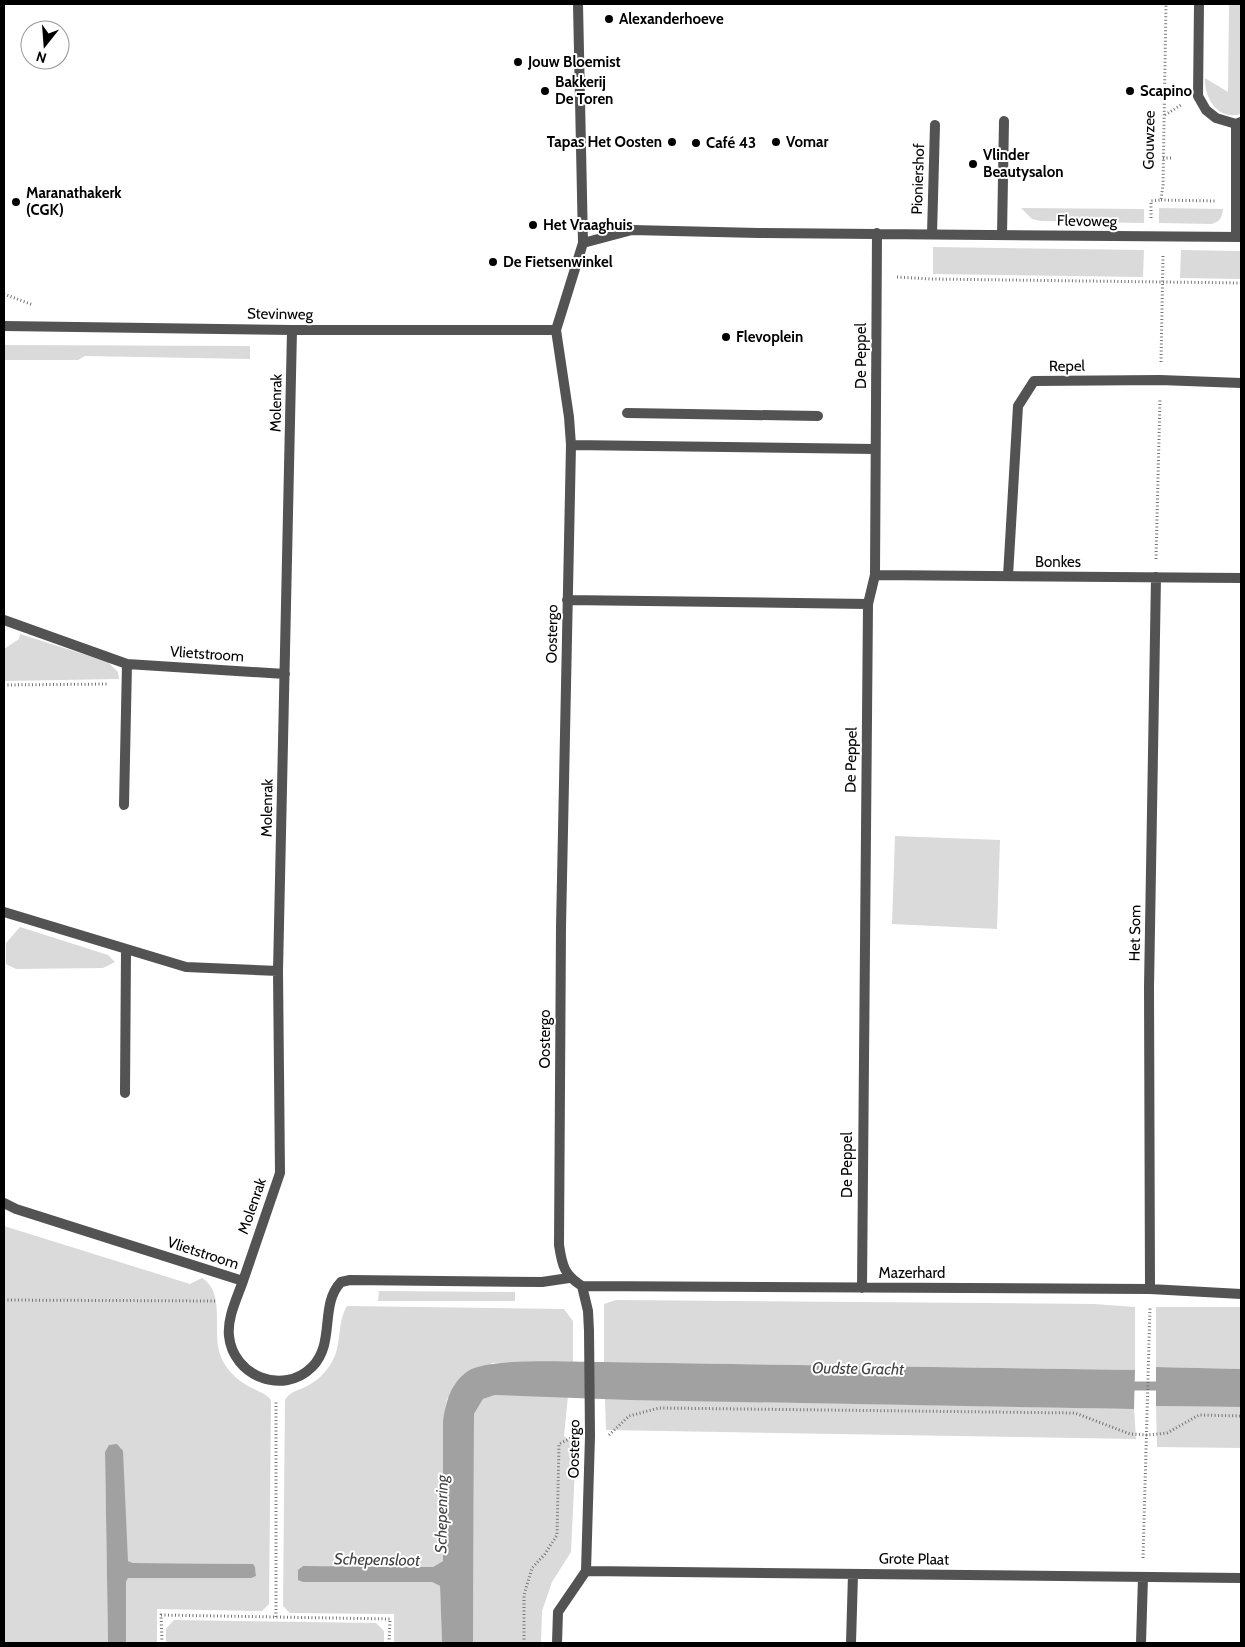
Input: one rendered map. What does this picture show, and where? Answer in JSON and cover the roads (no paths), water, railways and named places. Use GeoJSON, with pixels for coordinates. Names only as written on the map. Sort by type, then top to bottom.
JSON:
{"type":"FeatureCollection","features":[{"type":"Feature","properties":{"kind":"street"},"geometry":{"type":"LineString","coordinates":[[556,330],[583,243],[578,4]]}},
{"type":"Feature","properties":{"kind":"street"},"geometry":{"type":"LineString","coordinates":[[1199,4],[1198,96],[1206,110],[1216,118],[1238,123],[1236,202],[1238,237]]}},
{"type":"Feature","properties":{"kind":"street"},"geometry":{"type":"LineString","coordinates":[[1002,235],[1004,121]]}},
{"type":"Feature","properties":{"kind":"street","name":"Pioniershof"},"geometry":{"type":"LineString","coordinates":[[932,234],[935,125]]}},
{"type":"Feature","properties":{"kind":"street"},"geometry":{"type":"LineString","coordinates":[[583,243],[632,230],[932,234]]}},
{"type":"Feature","properties":{"kind":"street","name":"De Peppel"},"geometry":{"type":"LineString","coordinates":[[862,1288],[868,604],[875,575],[877,233]]}},
{"type":"Feature","properties":{"kind":"street","name":"Flevoweg"},"geometry":{"type":"LineString","coordinates":[[932,234],[1238,237]]}},
{"type":"Feature","properties":{"kind":"street","name":"Stevinweg"},"geometry":{"type":"LineString","coordinates":[[4,326],[292,330],[556,330]]}},
{"type":"Feature","properties":{"kind":"street","name":"Molenrak"},"geometry":{"type":"LineString","coordinates":[[242,1281],[280,1173],[278,971],[292,330]]}},
{"type":"Feature","properties":{"kind":"street","name":"Oostergo"},"geometry":{"type":"LineString","coordinates":[[556,330],[569,417],[571,445],[561,917],[559,1245],[562,1262],[569,1278]]}},
{"type":"Feature","properties":{"kind":"street","name":"Repel"},"geometry":{"type":"LineString","coordinates":[[1008,576],[1018,406],[1034,381],[1160,380],[1241,382]]}},
{"type":"Feature","properties":{"kind":"street"},"geometry":{"type":"LineString","coordinates":[[627,413],[818,416]]}},
{"type":"Feature","properties":{"kind":"street"},"geometry":{"type":"LineString","coordinates":[[571,445],[875,449]]}},
{"type":"Feature","properties":{"kind":"street","name":"Bonkes"},"geometry":{"type":"LineString","coordinates":[[875,575],[1241,578]]}},
{"type":"Feature","properties":{"kind":"street","name":"Het Som"},"geometry":{"type":"LineString","coordinates":[[1150,1289],[1150,987],[1156,577]]}},
{"type":"Feature","properties":{"kind":"street"},"geometry":{"type":"LineString","coordinates":[[567,600],[868,604]]}},
{"type":"Feature","properties":{"kind":"street","name":"Vlietstroom"},"geometry":{"type":"LineString","coordinates":[[4,620],[127,664],[285,674]]}},
{"type":"Feature","properties":{"kind":"street"},"geometry":{"type":"LineString","coordinates":[[124,806],[127,664]]}},
{"type":"Feature","properties":{"kind":"street"},"geometry":{"type":"LineString","coordinates":[[4,912],[186,967],[278,971]]}},
{"type":"Feature","properties":{"kind":"street"},"geometry":{"type":"LineString","coordinates":[[125,1093],[126,950]]}},
{"type":"Feature","properties":{"kind":"street","name":"Vlietstroom"},"geometry":{"type":"LineString","coordinates":[[4,1203],[16,1209],[242,1281],[229,1335],[236,1357],[253,1374],[276,1382],[301,1375],[320,1357],[325,1345],[331,1296],[341,1282],[542,1282],[569,1278]]}},
{"type":"Feature","properties":{"kind":"street"},"geometry":{"type":"LineString","coordinates":[[569,1278],[582,1286]]}},
{"type":"Feature","properties":{"kind":"street","name":"Oostergo"},"geometry":{"type":"LineString","coordinates":[[582,1286],[588,1311],[589,1331],[590,1436],[586,1570]]}},
{"type":"Feature","properties":{"kind":"street","name":"Mazerhard"},"geometry":{"type":"LineString","coordinates":[[582,1286],[1150,1289],[1241,1294]]}},
{"type":"Feature","properties":{"kind":"street"},"geometry":{"type":"LineString","coordinates":[[557,1643],[558,1612],[586,1570]]}},
{"type":"Feature","properties":{"kind":"street","name":"Grote Plaat"},"geometry":{"type":"LineString","coordinates":[[586,1570],[1241,1578]]}},
{"type":"Feature","properties":{"kind":"street"},"geometry":{"type":"LineString","coordinates":[[851,1643],[853,1574]]}},
{"type":"Feature","properties":{"kind":"street"},"geometry":{"type":"LineString","coordinates":[[1142,1643],[1143,1577]]}},
{"type":"Feature","properties":{"kind":"water"},"geometry":{"type":"Polygon","coordinates":[[[554,1361],[1135,1370],[1134,1409],[629,1400],[495,1395],[483,1399],[474,1414],[473,1643],[442,1643],[440,1586],[432,1582],[303,1582],[298,1580],[298,1570],[303,1566],[433,1567],[443,1561],[443,1421],[450,1393],[457,1381],[468,1371],[479,1367],[513,1362],[554,1361]]]}},
{"type":"Feature","properties":{"kind":"water"},"geometry":{"type":"Polygon","coordinates":[[[1156,1367],[1241,1369],[1241,1407],[1156,1406],[1156,1367]]]}},
{"type":"Feature","properties":{"kind":"water"},"geometry":{"type":"Polygon","coordinates":[[[117,1444],[123,1451],[128,1561],[133,1563],[253,1564],[256,1576],[251,1578],[128,1578],[126,1582],[126,1643],[108,1643],[105,1452],[109,1445],[117,1444]]]}},
{"type":"Feature","properties":{"kind":"waterway","name":"Oudste Gracht"},"geometry":{"type":"LineString","coordinates":[[1124,1386],[1166,1386]]}},
{"type":"Feature","properties":{"kind":"place","name":"Alexanderhoeve"},"geometry":{"type":"Point","coordinates":[609,19]}},
{"type":"Feature","properties":{"kind":"place","name":"Jouw Bloemist"},"geometry":{"type":"Point","coordinates":[518,62]}},
{"type":"Feature","properties":{"kind":"place","name":"Bakkerij De Toren"},"geometry":{"type":"Point","coordinates":[545,91]}},
{"type":"Feature","properties":{"kind":"place","name":"Scapino"},"geometry":{"type":"Point","coordinates":[1130,91]}},
{"type":"Feature","properties":{"kind":"place","name":"Tapas Het Oosten"},"geometry":{"type":"Point","coordinates":[672,142]}},
{"type":"Feature","properties":{"kind":"place","name":"Vomar"},"geometry":{"type":"Point","coordinates":[776,142]}},
{"type":"Feature","properties":{"kind":"place","name":"Café 43"},"geometry":{"type":"Point","coordinates":[696,143]}},
{"type":"Feature","properties":{"kind":"place","name":"Vlinder Beautysalon"},"geometry":{"type":"Point","coordinates":[973,164]}},
{"type":"Feature","properties":{"kind":"place","name":"Maranathakerk (CGK)"},"geometry":{"type":"Point","coordinates":[16,202]}},
{"type":"Feature","properties":{"kind":"place","name":"Het Vraaghuis"},"geometry":{"type":"Point","coordinates":[533,225]}},
{"type":"Feature","properties":{"kind":"place","name":"De Fietsenwinkel"},"geometry":{"type":"Point","coordinates":[493,262]}},
{"type":"Feature","properties":{"kind":"place","name":"Flevoplein"},"geometry":{"type":"Point","coordinates":[726,337]}},
{"type":"Feature","properties":{"kind":"water label","name":"Schepenring"},"geometry":{"type":"Point","coordinates":[441,1514]}},
{"type":"Feature","properties":{"kind":"water label","name":"Schepensloot"},"geometry":{"type":"Point","coordinates":[377,1559]}}]}
